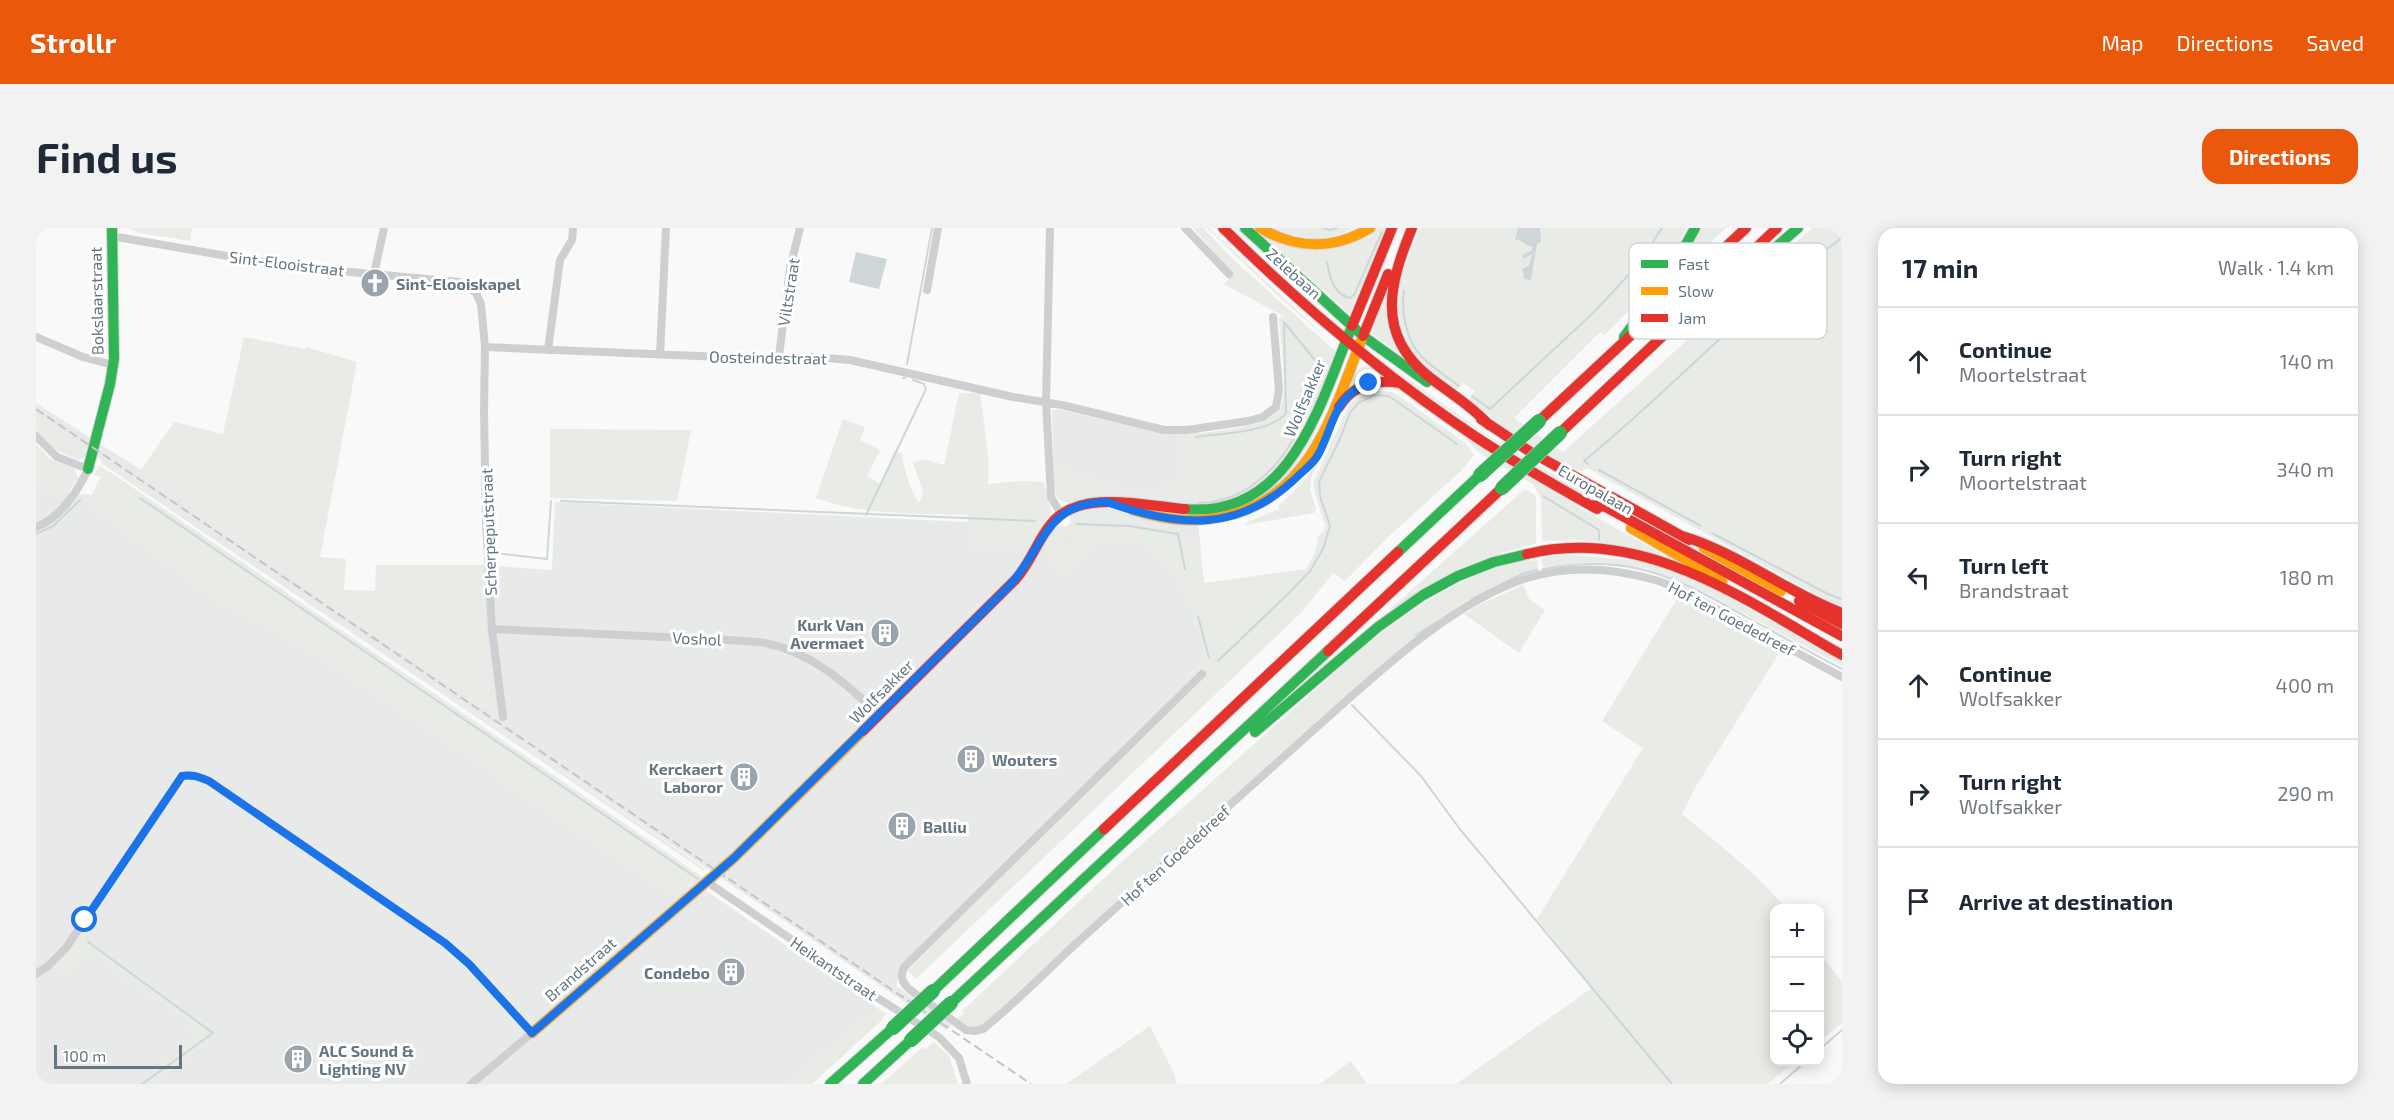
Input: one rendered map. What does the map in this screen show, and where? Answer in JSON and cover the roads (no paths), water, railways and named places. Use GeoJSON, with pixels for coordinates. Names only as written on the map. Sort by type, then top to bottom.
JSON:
{"type":"FeatureCollection","features":[{"type":"Feature","properties":{"kind":"main road","name":"Zelebaan"},"geometry":{"type":"LineString","coordinates":[[1223,228],[1274,279],[1346,341]]}},
{"type":"Feature","properties":{"kind":"main road","name":"Zelebaan"},"geometry":{"type":"LineString","coordinates":[[1245,228],[1352,326]]}},
{"type":"Feature","properties":{"kind":"main road"},"geometry":{"type":"LineString","coordinates":[[1260,228],[1286,241],[1309,245],[1345,240],[1370,228]]}},
{"type":"Feature","properties":{"kind":"main road","name":"Wolfsakker"},"geometry":{"type":"LineString","coordinates":[[709,879],[734,858],[1017,578],[1051,525],[1061,514],[1088,503],[1107,502],[1124,502],[1180,512],[1201,512],[1230,506],[1270,484],[1289,465],[1306,438],[1392,228]]}},
{"type":"Feature","properties":{"kind":"main road","name":"Wolfsakker"},"geometry":{"type":"LineString","coordinates":[[1107,502],[1167,519],[1202,521],[1231,516],[1263,504],[1290,486],[1313,455],[1407,228]]}},
{"type":"Feature","properties":{"kind":"main road"},"geometry":{"type":"LineString","coordinates":[[1412,228],[1395,271],[1390,294],[1392,320],[1398,338],[1420,369],[1476,409],[1489,425]]}},
{"type":"Feature","properties":{"kind":"main road"},"geometry":{"type":"LineString","coordinates":[[1687,243],[1695,228]]}},
{"type":"Feature","properties":{"kind":"main road"},"geometry":{"type":"LineString","coordinates":[[1730,243],[1746,228]]}},
{"type":"Feature","properties":{"kind":"main road"},"geometry":{"type":"LineString","coordinates":[[1761,243],[1777,228]]}},
{"type":"Feature","properties":{"kind":"main road"},"geometry":{"type":"LineString","coordinates":[[1781,243],[1798,228]]}},
{"type":"Feature","properties":{"kind":"main road","name":"Bokslaarstraat"},"geometry":{"type":"LineString","coordinates":[[89,464],[113,365],[112,232]]}},
{"type":"Feature","properties":{"kind":"main road","name":"Europalaan"},"geometry":{"type":"LineString","coordinates":[[1352,326],[1528,451],[1842,624]]}},
{"type":"Feature","properties":{"kind":"main road"},"geometry":{"type":"LineString","coordinates":[[1615,352],[1629,328]]}},
{"type":"Feature","properties":{"kind":"main road"},"geometry":{"type":"LineString","coordinates":[[830,1084],[933,991],[1480,475],[1629,339]]}},
{"type":"Feature","properties":{"kind":"main road"},"geometry":{"type":"LineString","coordinates":[[863,1084],[1226,747],[1659,339]]}},
{"type":"Feature","properties":{"kind":"main road","name":"Europalaan"},"geometry":{"type":"LineString","coordinates":[[1346,341],[1475,436],[1590,505],[1842,648]]}},
{"type":"Feature","properties":{"kind":"main road","name":"Wolfsakker"},"geometry":{"type":"LineString","coordinates":[[1298,476],[1318,455],[1338,408],[1347,395],[1369,383],[1388,380],[1400,383]]}},
{"type":"Feature","properties":{"kind":"main road"},"geometry":{"type":"LineString","coordinates":[[1590,505],[1606,507],[1701,561],[1842,636]]}},
{"type":"Feature","properties":{"kind":"main road"},"geometry":{"type":"LineString","coordinates":[[1682,536],[1703,541],[1813,602],[1842,613]]}},
{"type":"Feature","properties":{"kind":"main road"},"geometry":{"type":"LineString","coordinates":[[1226,747],[1257,730],[1361,640],[1422,595],[1476,568],[1532,551],[1559,548],[1604,549],[1644,555],[1662,561],[1704,578],[1842,655]]}},
{"type":"Feature","properties":{"kind":"main road","name":"Brandstraat"},"geometry":{"type":"LineString","coordinates":[[532,1033],[709,879]]}},
{"type":"Feature","properties":{"kind":"street"},"geometry":{"type":"LineString","coordinates":[[374,274],[384,228]]}},
{"type":"Feature","properties":{"kind":"street"},"geometry":{"type":"LineString","coordinates":[[549,350],[560,260],[572,240],[573,228]]}},
{"type":"Feature","properties":{"kind":"street"},"geometry":{"type":"LineString","coordinates":[[660,355],[666,228]]}},
{"type":"Feature","properties":{"kind":"street","name":"Viltstraat"},"geometry":{"type":"LineString","coordinates":[[779,356],[790,268],[800,228]]}},
{"type":"Feature","properties":{"kind":"street"},"geometry":{"type":"LineString","coordinates":[[927,290],[938,228]]}},
{"type":"Feature","properties":{"kind":"street"},"geometry":{"type":"LineString","coordinates":[[1050,228],[1046,402],[1051,497],[1061,514]]}},
{"type":"Feature","properties":{"kind":"street"},"geometry":{"type":"LineString","coordinates":[[1185,228],[1228,274]]}},
{"type":"Feature","properties":{"kind":"street","name":"Sint-Elooistraat"},"geometry":{"type":"LineString","coordinates":[[112,232],[285,266],[460,282],[476,293],[481,304],[485,347]]}},
{"type":"Feature","properties":{"kind":"street","name":"Oosteindestraat"},"geometry":{"type":"LineString","coordinates":[[485,347],[850,360],[1164,430],[1210,427],[1263,417],[1276,407],[1279,390],[1273,317]]}},
{"type":"Feature","properties":{"kind":"street","name":"Bokslaarstraat"},"geometry":{"type":"LineString","coordinates":[[36,337],[83,357],[113,365]]}},
{"type":"Feature","properties":{"kind":"street","name":"Scherpeputstraat"},"geometry":{"type":"LineString","coordinates":[[485,347],[483,411],[486,511],[492,629],[503,717]]}},
{"type":"Feature","properties":{"kind":"street"},"geometry":{"type":"LineString","coordinates":[[36,436],[57,457],[89,464],[80,486],[62,508],[42,525],[36,527]]}},
{"type":"Feature","properties":{"kind":"street","name":"Hof ten Goededreef"},"geometry":{"type":"LineString","coordinates":[[1202,674],[904,967],[901,974],[903,982],[909,989],[966,1029],[975,1031],[983,1029],[1390,662],[1474,603],[1527,578],[1560,571],[1593,570],[1624,572],[1654,579],[1678,588],[1842,676]]}},
{"type":"Feature","properties":{"kind":"street","name":"Voshol"},"geometry":{"type":"LineString","coordinates":[[492,629],[728,640],[766,644],[800,654],[835,675],[880,715]]}},
{"type":"Feature","properties":{"kind":"street"},"geometry":{"type":"LineString","coordinates":[[36,974],[48,966],[66,948],[182,776],[189,775],[209,781],[445,943],[469,964],[532,1033]]}},
{"type":"Feature","properties":{"kind":"street","name":"Heikantstraat"},"geometry":{"type":"LineString","coordinates":[[709,879],[713,886],[939,1037],[957,1055],[967,1084]]}},
{"type":"Feature","properties":{"kind":"street","name":"Brandstraat"},"geometry":{"type":"LineString","coordinates":[[471,1084],[532,1033]]}},
{"type":"Feature","properties":{"kind":"waterway"},"geometry":{"type":"LineString","coordinates":[[907,364],[932,228]]}},
{"type":"Feature","properties":{"kind":"waterway"},"geometry":{"type":"LineString","coordinates":[[1323,228],[1330,230],[1337,228]]}},
{"type":"Feature","properties":{"kind":"waterway"},"geometry":{"type":"LineString","coordinates":[[1652,243],[1662,228]]}},
{"type":"Feature","properties":{"kind":"waterway"},"geometry":{"type":"LineString","coordinates":[[1327,262],[1336,289],[1350,298],[1354,295],[1382,232]]}},
{"type":"Feature","properties":{"kind":"waterway"},"geometry":{"type":"LineString","coordinates":[[1827,249],[1842,238]]}},
{"type":"Feature","properties":{"kind":"waterway"},"geometry":{"type":"LineString","coordinates":[[1472,396],[1490,409],[1595,311],[1629,275]]}},
{"type":"Feature","properties":{"kind":"waterway"},"geometry":{"type":"LineString","coordinates":[[1404,290],[1404,317],[1412,343],[1426,361],[1459,386]]}},
{"type":"Feature","properties":{"kind":"waterway"},"geometry":{"type":"LineString","coordinates":[[1196,437],[1258,428],[1279,419],[1286,413],[1284,322]]}},
{"type":"Feature","properties":{"kind":"waterway"},"geometry":{"type":"LineString","coordinates":[[1198,503],[1237,494],[1254,484],[1282,457],[1302,423],[1318,387],[1322,369],[1284,322]]}},
{"type":"Feature","properties":{"kind":"waterway"},"geometry":{"type":"LineString","coordinates":[[1588,464],[1584,461],[1720,339]]}},
{"type":"Feature","properties":{"kind":"waterway"},"geometry":{"type":"LineString","coordinates":[[866,515],[926,389],[924,384],[913,380]]}},
{"type":"Feature","properties":{"kind":"waterway"},"geometry":{"type":"LineString","coordinates":[[1218,661],[1310,571],[1323,549],[1330,526],[1320,496],[1319,482],[1350,413],[1358,403],[1374,395],[1389,396],[1457,444]]}},
{"type":"Feature","properties":{"kind":"waterway"},"geometry":{"type":"LineString","coordinates":[[1599,470],[1701,526]]}},
{"type":"Feature","properties":{"kind":"waterway"},"geometry":{"type":"LineString","coordinates":[[1543,496],[1599,530],[1599,540]]}},
{"type":"Feature","properties":{"kind":"waterway"},"geometry":{"type":"LineString","coordinates":[[140,498],[698,879]]}},
{"type":"Feature","properties":{"kind":"waterway"},"geometry":{"type":"LineString","coordinates":[[36,534],[53,526],[80,500]]}},
{"type":"Feature","properties":{"kind":"waterway"},"geometry":{"type":"LineString","coordinates":[[494,553],[547,559],[551,501]]}},
{"type":"Feature","properties":{"kind":"waterway"},"geometry":{"type":"LineString","coordinates":[[561,501],[1035,521]]}},
{"type":"Feature","properties":{"kind":"waterway"},"geometry":{"type":"LineString","coordinates":[[1076,524],[1129,526],[1178,534],[1185,569]]}},
{"type":"Feature","properties":{"kind":"waterway"},"geometry":{"type":"LineString","coordinates":[[1712,533],[1828,594],[1842,599]]}},
{"type":"Feature","properties":{"kind":"waterway"},"geometry":{"type":"LineString","coordinates":[[1543,569],[1567,565],[1604,564],[1653,572],[1704,594],[1842,669]]}},
{"type":"Feature","properties":{"kind":"waterway"},"geometry":{"type":"LineString","coordinates":[[1472,599],[1524,573],[1537,570]]}},
{"type":"Feature","properties":{"kind":"waterway"},"geometry":{"type":"LineString","coordinates":[[1198,616],[1209,658]]}},
{"type":"Feature","properties":{"kind":"waterway"},"geometry":{"type":"LineString","coordinates":[[1416,635],[1437,622]]}},
{"type":"Feature","properties":{"kind":"waterway"},"geometry":{"type":"LineString","coordinates":[[1352,705],[1421,776],[1459,828],[1672,1084]]}},
{"type":"Feature","properties":{"kind":"waterway"},"geometry":{"type":"LineString","coordinates":[[88,942],[213,1033],[142,1084]]}},
{"type":"Feature","properties":{"kind":"waterway"},"geometry":{"type":"LineString","coordinates":[[1824,1046],[1842,1030]]}},
{"type":"Feature","properties":{"kind":"waterway"},"geometry":{"type":"LineString","coordinates":[[1780,1084],[1800,1066]]}},
{"type":"Feature","properties":{"kind":"railway"},"geometry":{"type":"LineString","coordinates":[[36,409],[1031,1084]]}},
{"type":"Feature","properties":{"kind":"place","name":"Sint-Elooiskapel"},"geometry":{"type":"Point","coordinates":[375,283]}},
{"type":"Feature","properties":{"kind":"place","name":"Kurk Van Avermaet"},"geometry":{"type":"Point","coordinates":[885,633]}},
{"type":"Feature","properties":{"kind":"place","name":"Wouters"},"geometry":{"type":"Point","coordinates":[971,759]}},
{"type":"Feature","properties":{"kind":"place","name":"Kerckaert Laboror"},"geometry":{"type":"Point","coordinates":[744,777]}},
{"type":"Feature","properties":{"kind":"place","name":"Balliu"},"geometry":{"type":"Point","coordinates":[902,826]}},
{"type":"Feature","properties":{"kind":"place","name":"Condebo"},"geometry":{"type":"Point","coordinates":[731,972]}},
{"type":"Feature","properties":{"kind":"place","name":"ALC Sound & Lighting NV"},"geometry":{"type":"Point","coordinates":[298,1059]}}]}
